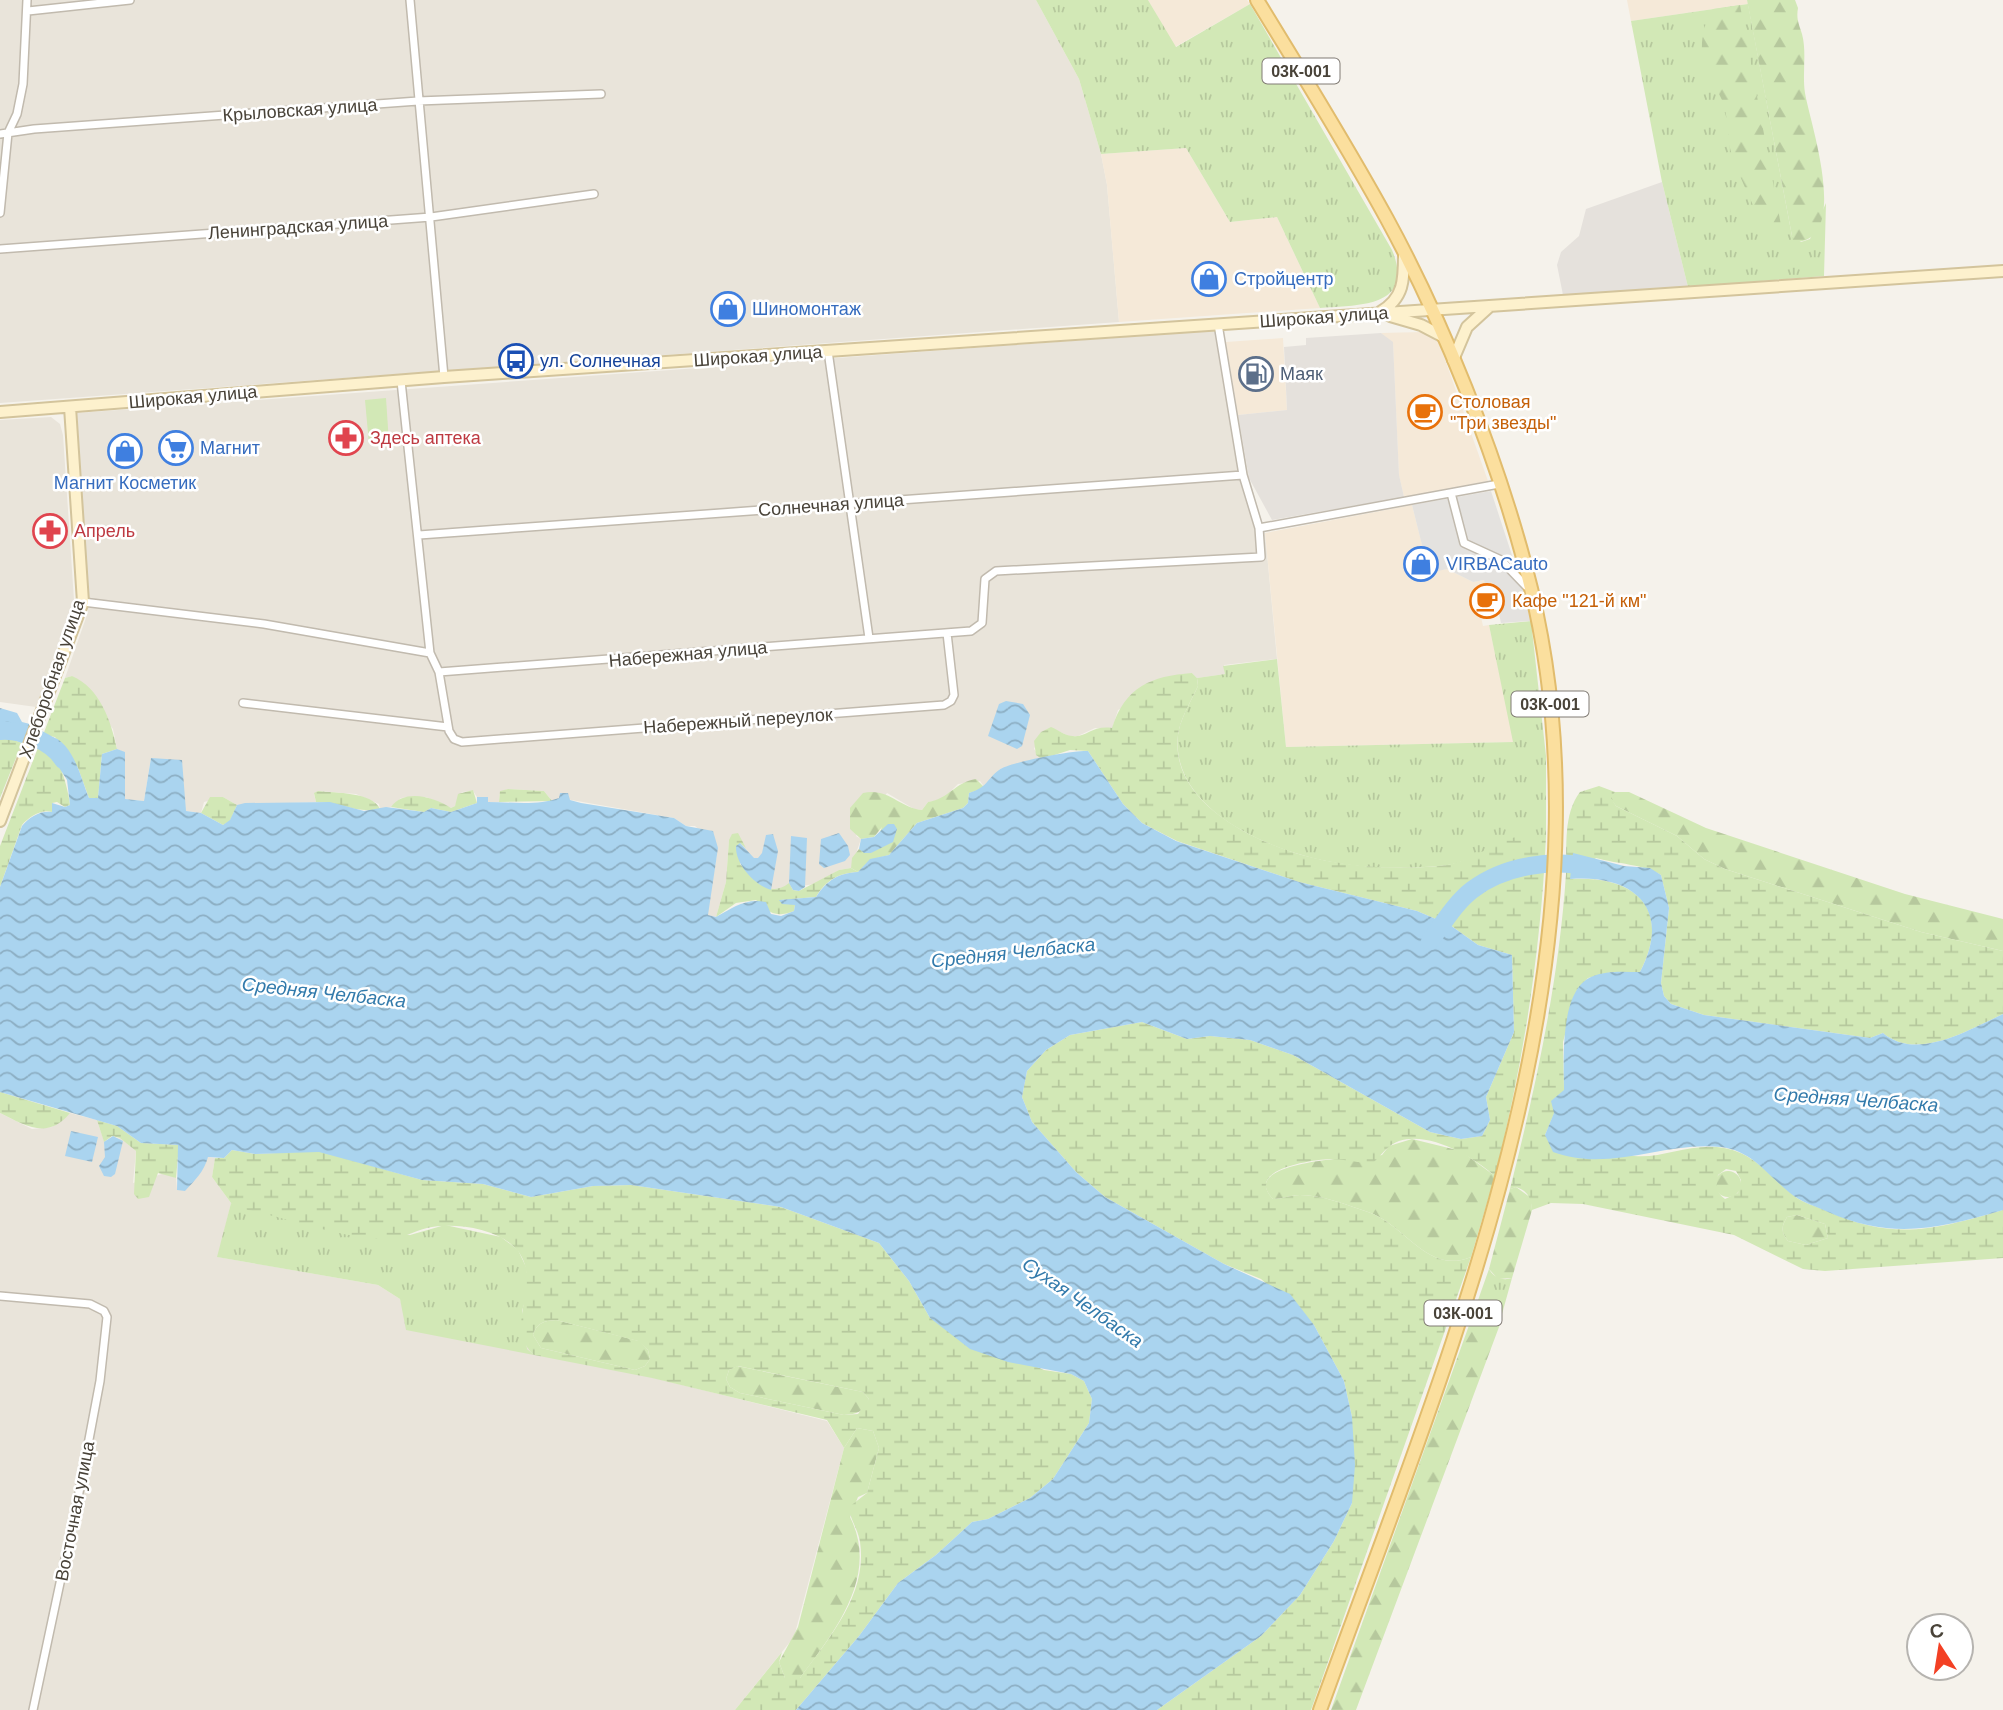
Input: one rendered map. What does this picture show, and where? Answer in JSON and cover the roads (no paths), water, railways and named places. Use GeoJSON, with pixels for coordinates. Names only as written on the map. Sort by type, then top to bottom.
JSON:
{"type":"FeatureCollection","features":[{"type":"Feature","properties":{"kind":"main road","name":"03К-001"},"geometry":{"type":"LineString","coordinates":[[1257,0],[1404,251],[1433,309],[1499,484],[1532,593],[1544,653],[1553,737],[1556,816],[1543,976],[1529,1058],[1486,1240],[1436,1394],[1320,1710]]}},
{"type":"Feature","properties":{"kind":"street"},"geometry":{"type":"LineString","coordinates":[[0,214],[4,133],[17,114],[23,84],[27,0]]}},
{"type":"Feature","properties":{"kind":"street"},"geometry":{"type":"LineString","coordinates":[[28,11],[130,0]]}},
{"type":"Feature","properties":{"kind":"street"},"geometry":{"type":"LineString","coordinates":[[410,0],[444,377]]}},
{"type":"Feature","properties":{"kind":"street","name":"Крыловская улица"},"geometry":{"type":"LineString","coordinates":[[4,133],[34,128],[418,101],[601,94]]}},
{"type":"Feature","properties":{"kind":"street","name":"Ленинградская улица"},"geometry":{"type":"LineString","coordinates":[[0,249],[431,217],[594,194]]}},
{"type":"Feature","properties":{"kind":"street"},"geometry":{"type":"LineString","coordinates":[[1377,313],[1399,295],[1405,278],[1404,251]]}},
{"type":"Feature","properties":{"kind":"street","name":"Широкая улица"},"geometry":{"type":"LineString","coordinates":[[0,412],[444,377],[2003,271]]}},
{"type":"Feature","properties":{"kind":"street"},"geometry":{"type":"LineString","coordinates":[[1453,360],[1467,327],[1490,306]]}},
{"type":"Feature","properties":{"kind":"street"},"geometry":{"type":"LineString","coordinates":[[1377,313],[1422,325],[1444,337]]}},
{"type":"Feature","properties":{"kind":"street"},"geometry":{"type":"LineString","coordinates":[[1218,324],[1243,475],[1259,528],[1499,484]]}},
{"type":"Feature","properties":{"kind":"street"},"geometry":{"type":"LineString","coordinates":[[828,351],[869,638]]}},
{"type":"Feature","properties":{"kind":"street"},"geometry":{"type":"LineString","coordinates":[[243,703],[448,727],[439,672],[430,653],[401,381]]}},
{"type":"Feature","properties":{"kind":"street","name":"Хлеборобная улица"},"geometry":{"type":"LineString","coordinates":[[0,821],[42,717],[83,602],[70,407]]}},
{"type":"Feature","properties":{"kind":"street","name":"Солнечная улица"},"geometry":{"type":"LineString","coordinates":[[419,535],[1243,475]]}},
{"type":"Feature","properties":{"kind":"street"},"geometry":{"type":"LineString","coordinates":[[1451,493],[1464,543],[1501,560],[1532,593]]}},
{"type":"Feature","properties":{"kind":"street","name":"Набережная улица"},"geometry":{"type":"LineString","coordinates":[[439,672],[971,631],[982,624],[983,586],[989,574],[996,571],[1261,557],[1259,528]]}},
{"type":"Feature","properties":{"kind":"street"},"geometry":{"type":"LineString","coordinates":[[83,602],[264,624],[430,653]]}},
{"type":"Feature","properties":{"kind":"street","name":"Набережный переулок"},"geometry":{"type":"LineString","coordinates":[[448,727],[454,739],[462,742],[944,705],[951,701],[954,695],[947,633]]}},
{"type":"Feature","properties":{"kind":"street","name":"Восточная улица"},"geometry":{"type":"LineString","coordinates":[[0,1296],[90,1304],[104,1311],[107,1324],[78,1503],[33,1710]]}},
{"type":"Feature","properties":{"kind":"water"},"geometry":{"type":"Polygon","coordinates":[[[1006,701],[1023,704],[1030,715],[1022,746],[1017,749],[988,736],[999,704],[1006,701]]]}},
{"type":"Feature","properties":{"kind":"water"},"geometry":{"type":"Polygon","coordinates":[[[0,708],[17,713],[22,722],[30,724],[22,743],[0,735],[0,708]]]}},
{"type":"Feature","properties":{"kind":"water","name":"Сухая Челбаска"},"geometry":{"type":"Polygon","coordinates":[[[49,736],[57,739],[70,752],[89,798],[98,798],[102,754],[117,749],[125,752],[125,799],[144,801],[151,758],[182,760],[186,811],[201,813],[223,825],[230,820],[237,805],[245,803],[330,802],[364,811],[386,807],[424,812],[431,808],[451,812],[477,803],[477,797],[488,797],[488,802],[533,803],[559,798],[560,793],[568,793],[570,800],[581,803],[674,818],[686,826],[713,831],[718,848],[708,915],[716,917],[752,901],[766,902],[771,914],[781,916],[794,911],[795,905],[782,904],[779,900],[816,897],[834,878],[858,872],[870,859],[889,855],[917,823],[963,808],[968,803],[969,793],[983,786],[999,770],[1042,757],[1088,751],[1123,804],[1142,823],[1176,841],[1299,882],[1417,911],[1450,925],[1478,945],[1512,955],[1514,1032],[1486,1097],[1490,1120],[1482,1136],[1461,1139],[1430,1132],[1293,1055],[1250,1040],[1210,1036],[1187,1039],[1142,1022],[1070,1035],[1046,1050],[1027,1071],[1022,1097],[1032,1122],[1076,1172],[1105,1197],[1224,1264],[1290,1294],[1314,1325],[1344,1381],[1352,1417],[1355,1465],[1352,1503],[1334,1541],[1300,1595],[1261,1636],[1157,1710],[796,1710],[859,1636],[898,1583],[936,1555],[972,1522],[988,1519],[1030,1498],[1053,1479],[1089,1423],[1092,1399],[1084,1381],[1071,1374],[1008,1362],[970,1349],[930,1318],[909,1281],[879,1243],[781,1207],[631,1185],[593,1186],[531,1197],[483,1184],[422,1180],[319,1152],[255,1154],[232,1150],[224,1158],[208,1157],[202,1171],[185,1191],[177,1190],[178,1145],[141,1143],[117,1126],[0,1092],[0,887],[22,826],[36,815],[52,812],[52,803],[65,807],[70,805],[67,780],[51,755],[49,736]]]}},
{"type":"Feature","properties":{"kind":"water"},"geometry":{"type":"Polygon","coordinates":[[[888,824],[894,824],[897,829],[893,842],[871,853],[864,853],[859,849],[861,839],[874,837],[888,824]]]}},
{"type":"Feature","properties":{"kind":"water"},"geometry":{"type":"Polygon","coordinates":[[[839,833],[848,846],[850,855],[845,861],[824,868],[819,864],[821,839],[839,833]]]}},
{"type":"Feature","properties":{"kind":"water"},"geometry":{"type":"Polygon","coordinates":[[[773,834],[778,851],[771,890],[758,884],[742,867],[736,846],[740,843],[754,858],[758,858],[762,853],[766,835],[773,834]]]}},
{"type":"Feature","properties":{"kind":"water"},"geometry":{"type":"Polygon","coordinates":[[[791,836],[807,838],[805,887],[799,891],[793,890],[789,883],[791,836]]]}},
{"type":"Feature","properties":{"kind":"water"},"geometry":{"type":"Polygon","coordinates":[[[1573,853],[1624,866],[1650,868],[1661,875],[1669,908],[1661,983],[1664,996],[1671,1004],[1704,1015],[1870,1038],[1883,1033],[1897,1041],[1911,1044],[1943,1040],[2003,1014],[2003,1210],[1936,1226],[1894,1229],[1851,1221],[1799,1199],[1751,1159],[1732,1149],[1700,1146],[1595,1159],[1574,1158],[1553,1152],[1545,1135],[1554,1113],[1551,1101],[1564,1090],[1565,1028],[1573,997],[1591,977],[1603,973],[1640,972],[1649,950],[1652,930],[1649,914],[1641,900],[1629,890],[1593,879],[1570,879],[1573,853]]]}},
{"type":"Feature","properties":{"kind":"water"},"geometry":{"type":"Polygon","coordinates":[[[71,1131],[98,1137],[92,1162],[65,1156],[71,1131]]]}},
{"type":"Feature","properties":{"kind":"water"},"geometry":{"type":"Polygon","coordinates":[[[113,1136],[123,1141],[115,1174],[111,1177],[104,1176],[99,1166],[105,1157],[104,1142],[113,1136]]]}},
{"type":"Feature","properties":{"kind":"waterway","name":"Средняя Челбаска"},"geometry":{"type":"LineString","coordinates":[[0,731],[17,732],[36,738],[52,748],[63,760]]}},
{"type":"Feature","properties":{"kind":"waterway","name":"Средняя Челбаска"},"geometry":{"type":"LineString","coordinates":[[1430,941],[1455,907],[1485,881],[1515,869],[1546,864],[1593,868]]}},
{"type":"Feature","properties":{"kind":"place","name":"Стройцентр"},"geometry":{"type":"Point","coordinates":[1209,279]}},
{"type":"Feature","properties":{"kind":"place","name":"Шиномонтаж"},"geometry":{"type":"Point","coordinates":[728,309]}},
{"type":"Feature","properties":{"kind":"place","name":"ул. Солнечная"},"geometry":{"type":"Point","coordinates":[516,361]}},
{"type":"Feature","properties":{"kind":"place","name":"Маяк"},"geometry":{"type":"Point","coordinates":[1256,374]}},
{"type":"Feature","properties":{"kind":"place","name":"Столовая \"Три звезды\""},"geometry":{"type":"Point","coordinates":[1425,412]}},
{"type":"Feature","properties":{"kind":"place","name":"Здесь аптека"},"geometry":{"type":"Point","coordinates":[346,438]}},
{"type":"Feature","properties":{"kind":"place","name":"Магнит"},"geometry":{"type":"Point","coordinates":[176,448]}},
{"type":"Feature","properties":{"kind":"place","name":"Магнит Косметик"},"geometry":{"type":"Point","coordinates":[125,451]}},
{"type":"Feature","properties":{"kind":"place","name":"Апрель"},"geometry":{"type":"Point","coordinates":[50,531]}},
{"type":"Feature","properties":{"kind":"place","name":"VIRBACauto"},"geometry":{"type":"Point","coordinates":[1421,564]}},
{"type":"Feature","properties":{"kind":"place","name":"Кафе \"121-й км\""},"geometry":{"type":"Point","coordinates":[1487,601]}}]}
